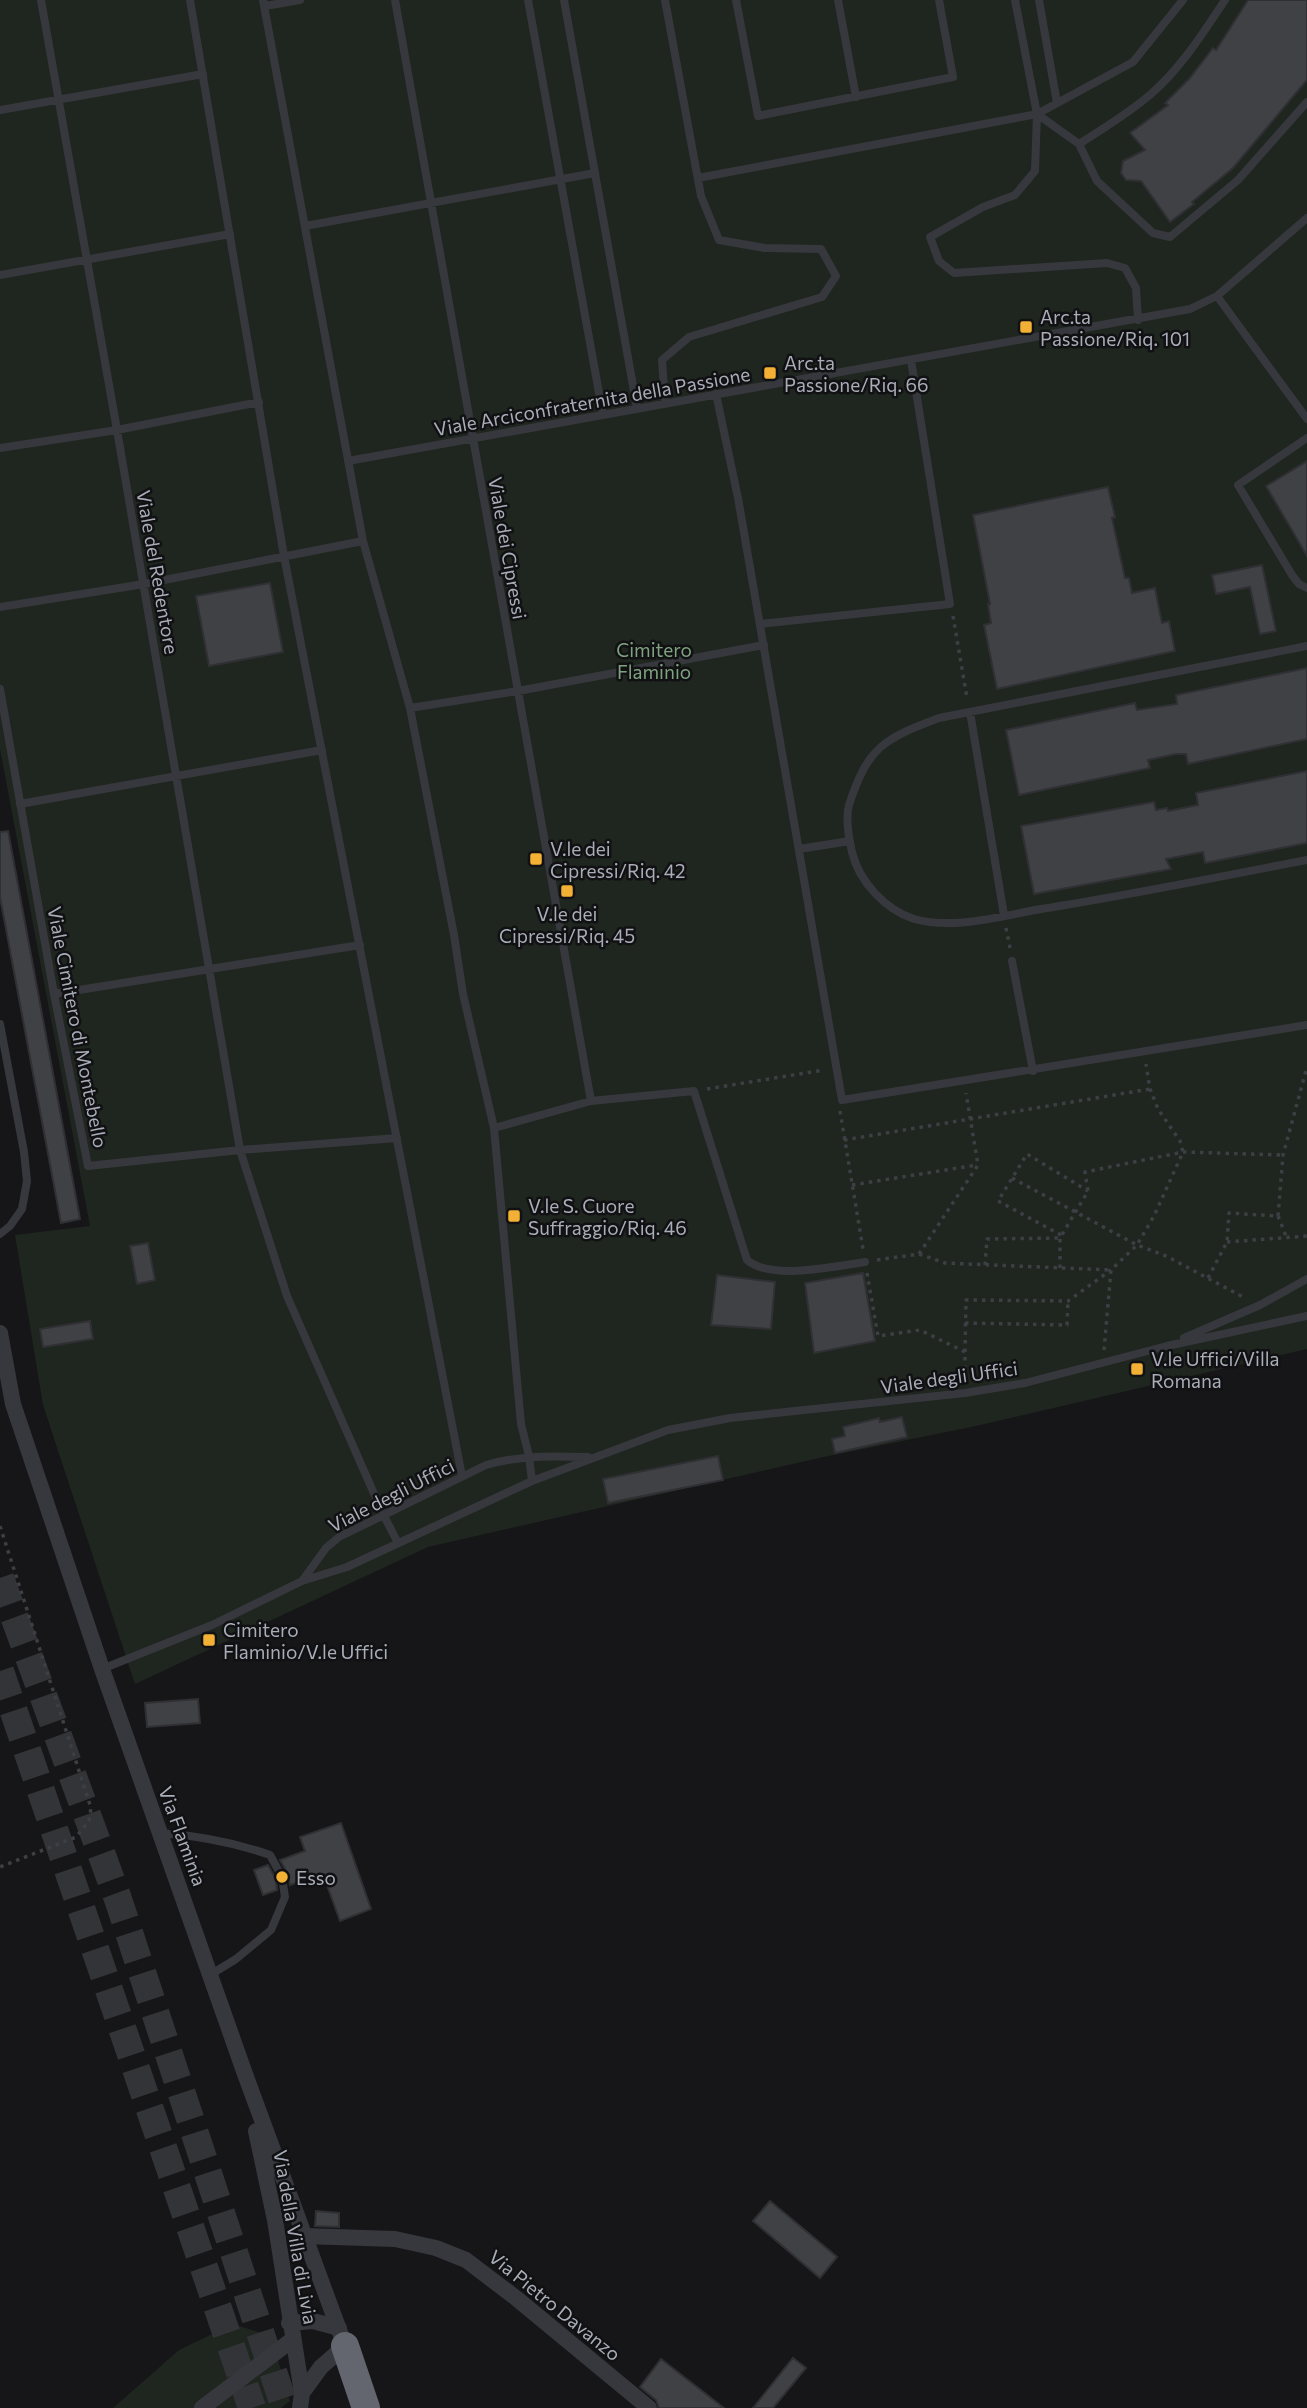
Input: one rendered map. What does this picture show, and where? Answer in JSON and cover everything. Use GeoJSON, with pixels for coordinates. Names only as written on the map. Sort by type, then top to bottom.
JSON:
{"type":"FeatureCollection","features":[{"type":"Feature","properties":{"kind":"highway"},"geometry":{"type":"LineString","coordinates":[[342,2337],[366,2408]]}},
{"type":"Feature","properties":{"kind":"street","name":"Via Flaminia"},"geometry":{"type":"LineString","coordinates":[[0,1334],[7,1405],[303,2236],[342,2337]]}},
{"type":"Feature","properties":{"kind":"street","name":"Via della Villa di Livia"},"geometry":{"type":"LineString","coordinates":[[245,2074],[275,2220],[301,2401]]}},
{"type":"Feature","properties":{"kind":"street","name":"Via Pietro Davanzo"},"geometry":{"type":"LineString","coordinates":[[303,2236],[395,2239],[436,2248],[466,2260],[649,2408]]}},
{"type":"Feature","properties":{"kind":"street"},"geometry":{"type":"LineString","coordinates":[[289,2323],[313,2321],[342,2337],[301,2401]]}},
{"type":"Feature","properties":{"kind":"street"},"geometry":{"type":"LineString","coordinates":[[202,2408],[292,2340]]}},
{"type":"Feature","properties":{"kind":"lane","name":"Viale del Redentore"},"geometry":{"type":"LineString","coordinates":[[41,0],[211,969],[240,1150]]}},
{"type":"Feature","properties":{"kind":"lane"},"geometry":{"type":"LineString","coordinates":[[190,0],[285,556],[462,1476]]}},
{"type":"Feature","properties":{"kind":"lane"},"geometry":{"type":"LineString","coordinates":[[300,0],[264,3],[363,541],[410,708],[452,922],[463,994],[494,1128],[521,1424],[532,1481]]}},
{"type":"Feature","properties":{"kind":"lane","name":"Viale dei Cipressi"},"geometry":{"type":"LineString","coordinates":[[395,0],[591,1101]]}},
{"type":"Feature","properties":{"kind":"lane"},"geometry":{"type":"LineString","coordinates":[[528,0],[603,415]]}},
{"type":"Feature","properties":{"kind":"lane"},"geometry":{"type":"LineString","coordinates":[[564,0],[637,408]]}},
{"type":"Feature","properties":{"kind":"lane"},"geometry":{"type":"LineString","coordinates":[[664,403],[662,360],[689,337],[822,297],[836,276],[821,250],[765,248],[719,240],[701,196],[666,0]]}},
{"type":"Feature","properties":{"kind":"lane"},"geometry":{"type":"LineString","coordinates":[[736,0],[758,116],[953,77],[939,0]]}},
{"type":"Feature","properties":{"kind":"lane"},"geometry":{"type":"LineString","coordinates":[[838,0],[856,97]]}},
{"type":"Feature","properties":{"kind":"lane"},"geometry":{"type":"LineString","coordinates":[[1015,0],[1037,114],[1035,170],[1016,195],[983,207],[930,237],[939,261],[954,273],[1107,263],[1125,268],[1136,289],[1138,320]]}},
{"type":"Feature","properties":{"kind":"lane"},"geometry":{"type":"LineString","coordinates":[[1039,0],[1057,103]]}},
{"type":"Feature","properties":{"kind":"lane"},"geometry":{"type":"LineString","coordinates":[[698,178],[1037,114],[1133,62],[1184,0]]}},
{"type":"Feature","properties":{"kind":"lane"},"geometry":{"type":"LineString","coordinates":[[1079,144],[1152,93],[1193,47],[1224,0]]}},
{"type":"Feature","properties":{"kind":"lane"},"geometry":{"type":"LineString","coordinates":[[0,110],[203,74]]}},
{"type":"Feature","properties":{"kind":"lane"},"geometry":{"type":"LineString","coordinates":[[1037,114],[1079,144],[1097,181],[1153,233],[1170,237],[1238,180],[1307,102]]}},
{"type":"Feature","properties":{"kind":"lane"},"geometry":{"type":"LineString","coordinates":[[305,226],[595,173]]}},
{"type":"Feature","properties":{"kind":"lane","name":"Viale Arciconfraternita della Passione"},"geometry":{"type":"LineString","coordinates":[[348,461],[1189,309],[1217,296],[1307,218]]}},
{"type":"Feature","properties":{"kind":"lane"},"geometry":{"type":"LineString","coordinates":[[0,275],[230,234]]}},
{"type":"Feature","properties":{"kind":"lane"},"geometry":{"type":"LineString","coordinates":[[1217,296],[1307,419]]}},
{"type":"Feature","properties":{"kind":"lane"},"geometry":{"type":"LineString","coordinates":[[760,624],[950,604],[911,359]]}},
{"type":"Feature","properties":{"kind":"lane"},"geometry":{"type":"LineString","coordinates":[[716,394],[738,498],[842,1100],[1307,1025]]}},
{"type":"Feature","properties":{"kind":"lane"},"geometry":{"type":"LineString","coordinates":[[0,448],[117,430],[259,402]]}},
{"type":"Feature","properties":{"kind":"lane"},"geometry":{"type":"LineString","coordinates":[[1307,438],[1238,485],[1292,575],[1307,588]]}},
{"type":"Feature","properties":{"kind":"lane"},"geometry":{"type":"LineString","coordinates":[[0,607],[144,584],[363,541]]}},
{"type":"Feature","properties":{"kind":"lane"},"geometry":{"type":"LineString","coordinates":[[410,708],[518,691],[764,645]]}},
{"type":"Feature","properties":{"kind":"lane"},"geometry":{"type":"LineString","coordinates":[[1307,646],[939,718],[901,732],[872,754],[857,781],[848,810],[855,866],[892,910],[916,919],[955,923],[1096,901],[1307,860]]}},
{"type":"Feature","properties":{"kind":"lane","name":"Viale Cimitero di Montebello"},"geometry":{"type":"LineString","coordinates":[[0,689],[54,994],[88,1166],[240,1150]]}},
{"type":"Feature","properties":{"kind":"lane"},"geometry":{"type":"LineString","coordinates":[[970,712],[1004,915]]}},
{"type":"Feature","properties":{"kind":"lane"},"geometry":{"type":"LineString","coordinates":[[20,804],[322,750]]}},
{"type":"Feature","properties":{"kind":"lane"},"geometry":{"type":"LineString","coordinates":[[799,849],[850,842]]}},
{"type":"Feature","properties":{"kind":"lane"},"geometry":{"type":"LineString","coordinates":[[54,994],[360,945]]}},
{"type":"Feature","properties":{"kind":"lane"},"geometry":{"type":"LineString","coordinates":[[1012,961],[1033,1071]]}},
{"type":"Feature","properties":{"kind":"lane"},"geometry":{"type":"LineString","coordinates":[[0,1024],[27,1181],[22,1209],[10,1226],[0,1234]]}},
{"type":"Feature","properties":{"kind":"lane"},"geometry":{"type":"LineString","coordinates":[[494,1128],[591,1101],[694,1091],[747,1260],[757,1267],[784,1270],[865,1262]]}},
{"type":"Feature","properties":{"kind":"lane"},"geometry":{"type":"LineString","coordinates":[[397,1138],[240,1150],[287,1296],[398,1543]]}},
{"type":"Feature","properties":{"kind":"lane"},"geometry":{"type":"LineString","coordinates":[[1167,1346],[1260,1305],[1307,1279]]}},
{"type":"Feature","properties":{"kind":"lane","name":"Viale degli Uffici"},"geometry":{"type":"LineString","coordinates":[[102,1670],[212,1625],[302,1581],[347,1567],[532,1481],[668,1430],[706,1422],[965,1393],[1025,1383],[1167,1346],[1307,1316]]}},
{"type":"Feature","properties":{"kind":"lane","name":"Viale degli Uffici"},"geometry":{"type":"LineString","coordinates":[[302,1581],[333,1542],[383,1514],[462,1476],[499,1461],[529,1456],[594,1457]]}},
{"type":"Feature","properties":{"kind":"lane"},"geometry":{"type":"LineString","coordinates":[[159,1833],[197,1836],[239,1844],[270,1855],[282,1877],[285,1897],[271,1930],[236,1959],[210,1975]]}},
{"type":"Feature","properties":{"kind":"path"},"geometry":{"type":"LineString","coordinates":[[950,604],[970,712]]}},
{"type":"Feature","properties":{"kind":"path"},"geometry":{"type":"LineString","coordinates":[[1004,915],[1012,961]]}},
{"type":"Feature","properties":{"kind":"path"},"geometry":{"type":"LineString","coordinates":[[965,1393],[965,1300],[1068,1301],[1111,1270],[1137,1245],[1154,1216],[1183,1152],[1180,1141],[1158,1109],[1150,1089],[1144,1053]]}},
{"type":"Feature","properties":{"kind":"path"},"geometry":{"type":"LineString","coordinates":[[1286,1236],[1278,1216],[1283,1155],[1307,1067]]}},
{"type":"Feature","properties":{"kind":"path"},"geometry":{"type":"LineString","coordinates":[[694,1091],[837,1068]]}},
{"type":"Feature","properties":{"kind":"path"},"geometry":{"type":"LineString","coordinates":[[919,1254],[978,1165],[964,1081]]}},
{"type":"Feature","properties":{"kind":"path"},"geometry":{"type":"LineString","coordinates":[[844,1140],[1150,1089]]}},
{"type":"Feature","properties":{"kind":"path"},"geometry":{"type":"LineString","coordinates":[[842,1100],[839,1114],[878,1336],[920,1330],[965,1352]]}},
{"type":"Feature","properties":{"kind":"path"},"geometry":{"type":"LineString","coordinates":[[1060,1268],[1061,1236],[1088,1191],[1084,1172],[1183,1152],[1283,1155]]}},
{"type":"Feature","properties":{"kind":"path"},"geometry":{"type":"LineString","coordinates":[[1061,1236],[998,1201],[1027,1154],[1088,1191]]}},
{"type":"Feature","properties":{"kind":"path"},"geometry":{"type":"LineString","coordinates":[[852,1185],[978,1165]]}},
{"type":"Feature","properties":{"kind":"path"},"geometry":{"type":"LineString","coordinates":[[1012,1178],[1137,1245],[1166,1256],[1260,1305]]}},
{"type":"Feature","properties":{"kind":"path"},"geometry":{"type":"LineString","coordinates":[[1208,1278],[1227,1242],[1230,1213],[1278,1216]]}},
{"type":"Feature","properties":{"kind":"path"},"geometry":{"type":"LineString","coordinates":[[985,1265],[987,1239],[1061,1236]]}},
{"type":"Feature","properties":{"kind":"path"},"geometry":{"type":"LineString","coordinates":[[1227,1242],[1307,1236]]}},
{"type":"Feature","properties":{"kind":"path"},"geometry":{"type":"LineString","coordinates":[[865,1262],[919,1254],[945,1263],[1111,1270]]}},
{"type":"Feature","properties":{"kind":"path"},"geometry":{"type":"LineString","coordinates":[[1103,1363],[1111,1270]]}},
{"type":"Feature","properties":{"kind":"path"},"geometry":{"type":"LineString","coordinates":[[965,1323],[1067,1325],[1068,1301]]}},
{"type":"Feature","properties":{"kind":"path"},"geometry":{"type":"LineString","coordinates":[[0,1527],[91,1808],[89,1821],[76,1837],[0,1867]]}},
{"type":"Feature","properties":{"kind":"green space","name":"Cimitero Flaminio"},"geometry":{"type":"Polygon","coordinates":[[[0,0],[1307,0],[1307,1349],[976,1426],[819,1458],[428,1547],[135,1684],[43,1405],[15,1235],[90,1226],[0,749],[0,0]]]}},
{"type":"Feature","properties":{"kind":"green space"},"geometry":{"type":"Polygon","coordinates":[[[233,2324],[271,2336],[290,2401],[281,2408],[113,2408],[179,2350],[233,2324]]]}},
{"type":"Feature","properties":{"kind":"building"},"geometry":{"type":"Polygon","coordinates":[[[1248,0],[1307,0],[1307,80],[1233,168],[1170,222],[1141,181],[1126,180],[1121,173],[1123,161],[1145,150],[1130,133],[1168,105],[1165,103],[1189,79],[1213,48],[1216,50],[1248,0]]]}},
{"type":"Feature","properties":{"kind":"building"},"geometry":{"type":"Polygon","coordinates":[[[1307,461],[1307,556],[1266,486],[1307,461]]]}},
{"type":"Feature","properties":{"kind":"building"},"geometry":{"type":"Polygon","coordinates":[[[1108,487],[1125,578],[1129,578],[1132,593],[1155,588],[1162,623],[1169,621],[1175,651],[997,689],[984,625],[991,623],[990,604],[973,515],[1108,487]]]}},
{"type":"Feature","properties":{"kind":"building"},"geometry":{"type":"Polygon","coordinates":[[[1262,565],[1276,631],[1260,634],[1250,587],[1216,594],[1212,575],[1262,565]]]}},
{"type":"Feature","properties":{"kind":"building"},"geometry":{"type":"Polygon","coordinates":[[[270,583],[283,652],[209,666],[196,596],[270,583]]]}},
{"type":"Feature","properties":{"kind":"building"},"geometry":{"type":"Polygon","coordinates":[[[1307,668],[1307,739],[1188,764],[1186,754],[1176,754],[1148,760],[1150,768],[1019,795],[1006,730],[1135,703],[1137,710],[1177,704],[1176,695],[1307,668]]]}},
{"type":"Feature","properties":{"kind":"building"},"geometry":{"type":"Polygon","coordinates":[[[1307,771],[1307,843],[1205,863],[1203,852],[1166,859],[1171,869],[1034,894],[1021,826],[1154,802],[1156,810],[1167,808],[1168,811],[1198,805],[1196,793],[1307,771]]]}},
{"type":"Feature","properties":{"kind":"building"},"geometry":{"type":"Polygon","coordinates":[[[8,831],[80,1219],[61,1223],[0,897],[0,832],[8,831]]]}},
{"type":"Feature","properties":{"kind":"building"},"geometry":{"type":"Polygon","coordinates":[[[148,1243],[155,1280],[137,1284],[130,1246],[148,1243]]]}},
{"type":"Feature","properties":{"kind":"building"},"geometry":{"type":"Polygon","coordinates":[[[863,1273],[875,1341],[814,1353],[805,1283],[863,1273]]]}},
{"type":"Feature","properties":{"kind":"building"},"geometry":{"type":"Polygon","coordinates":[[[717,1275],[775,1282],[771,1329],[711,1325],[717,1275]]]}},
{"type":"Feature","properties":{"kind":"building"},"geometry":{"type":"Polygon","coordinates":[[[90,1321],[93,1339],[43,1347],[40,1329],[90,1321]]]}},
{"type":"Feature","properties":{"kind":"building"},"geometry":{"type":"Polygon","coordinates":[[[902,1417],[907,1437],[835,1453],[832,1439],[845,1436],[843,1427],[879,1418],[880,1422],[902,1417]]]}},
{"type":"Feature","properties":{"kind":"building"},"geometry":{"type":"Polygon","coordinates":[[[718,1456],[723,1480],[608,1503],[603,1479],[718,1456]]]}},
{"type":"Feature","properties":{"kind":"building"},"geometry":{"type":"Polygon","coordinates":[[[198,1699],[200,1723],[147,1727],[145,1703],[198,1699]]]}},
{"type":"Feature","properties":{"kind":"building"},"geometry":{"type":"Polygon","coordinates":[[[341,1823],[371,1909],[340,1921],[323,1874],[290,1885],[288,1874],[280,1860],[305,1851],[300,1837],[341,1823]]]}},
{"type":"Feature","properties":{"kind":"building"},"geometry":{"type":"Polygon","coordinates":[[[268,1865],[276,1879],[277,1890],[263,1895],[254,1870],[268,1865]]]}},
{"type":"Feature","properties":{"kind":"building"},"geometry":{"type":"Polygon","coordinates":[[[770,2201],[837,2257],[820,2278],[753,2221],[770,2201]]]}},
{"type":"Feature","properties":{"kind":"building"},"geometry":{"type":"Polygon","coordinates":[[[316,2211],[339,2213],[339,2227],[315,2226],[316,2211]]]}},
{"type":"Feature","properties":{"kind":"building"},"geometry":{"type":"Polygon","coordinates":[[[793,2358],[806,2368],[773,2408],[753,2408],[793,2358]]]}},
{"type":"Feature","properties":{"kind":"building"},"geometry":{"type":"Polygon","coordinates":[[[661,2359],[724,2408],[659,2408],[656,2400],[640,2387],[661,2359]]]}},
{"type":"Feature","properties":{"kind":"tunnel"},"geometry":{"type":"LineString","coordinates":[[0,1578],[118,1899],[285,2408]]}},
{"type":"Feature","properties":{"kind":"tunnel"},"geometry":{"type":"LineString","coordinates":[[0,1671],[252,2408]]}},
{"type":"Feature","properties":{"kind":"place","name":"Arc.ta Passione/Riq. 101"},"geometry":{"type":"Point","coordinates":[1026,327]}},
{"type":"Feature","properties":{"kind":"place","name":"Arc.ta Passione/Riq. 66"},"geometry":{"type":"Point","coordinates":[770,373]}},
{"type":"Feature","properties":{"kind":"place","name":"V.le dei Cipressi/Riq. 42"},"geometry":{"type":"Point","coordinates":[536,859]}},
{"type":"Feature","properties":{"kind":"place","name":"V.le dei Cipressi/Riq. 45"},"geometry":{"type":"Point","coordinates":[567,891]}},
{"type":"Feature","properties":{"kind":"place","name":"V.le S. Cuore Suffraggio/Riq. 46"},"geometry":{"type":"Point","coordinates":[514,1216]}},
{"type":"Feature","properties":{"kind":"place","name":"V.le Uffici/Villa Romana"},"geometry":{"type":"Point","coordinates":[1137,1369]}},
{"type":"Feature","properties":{"kind":"place","name":"Cimitero Flaminio/V.le Uffici"},"geometry":{"type":"Point","coordinates":[209,1640]}},
{"type":"Feature","properties":{"kind":"place","name":"Esso"},"geometry":{"type":"Point","coordinates":[282,1877]}}]}
